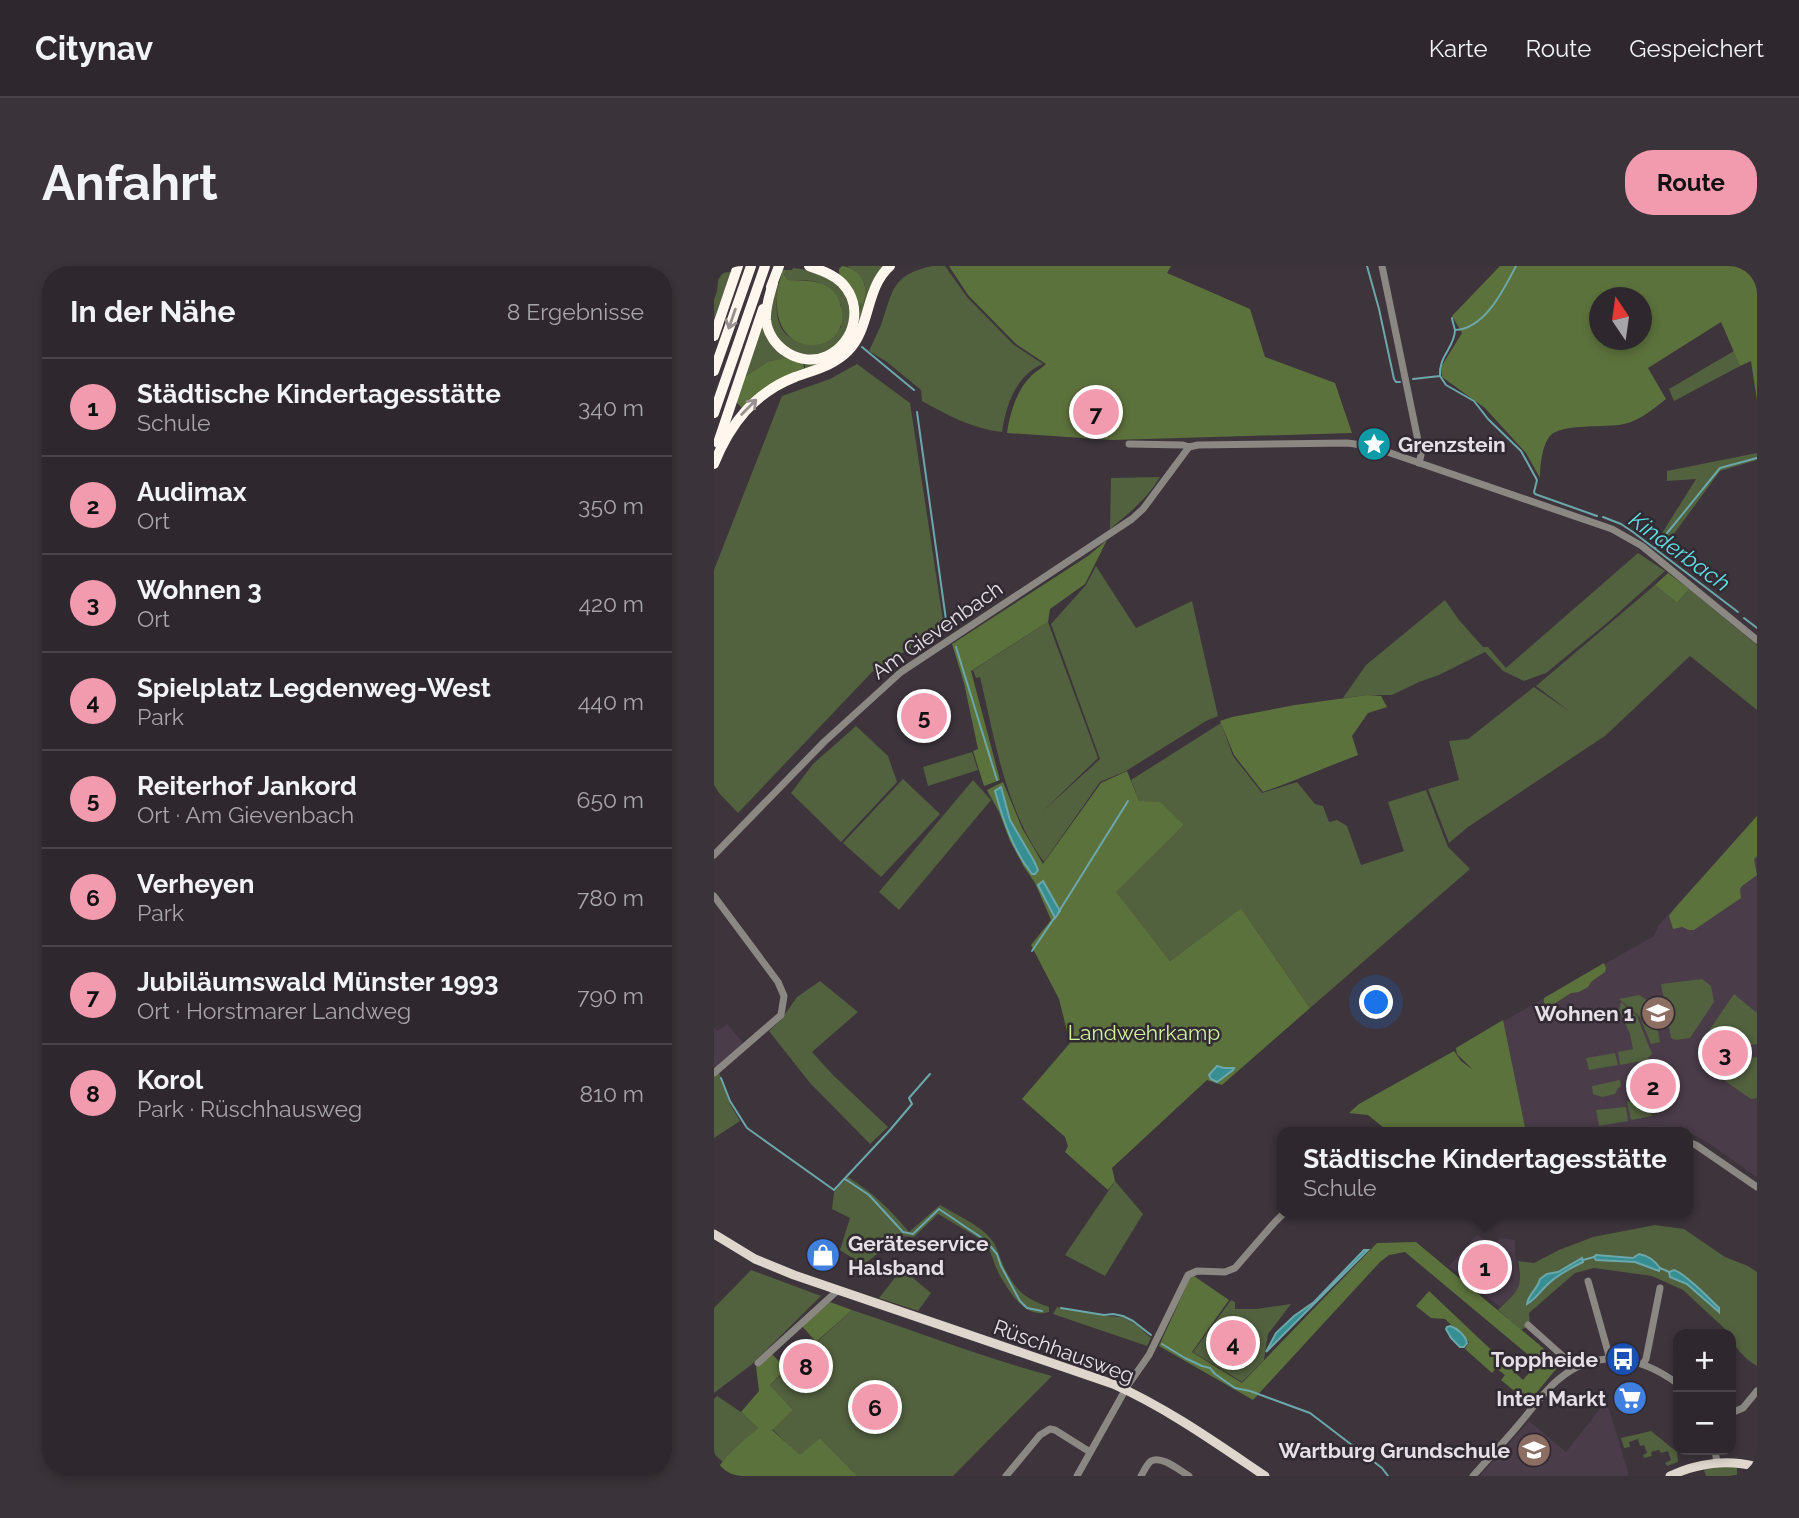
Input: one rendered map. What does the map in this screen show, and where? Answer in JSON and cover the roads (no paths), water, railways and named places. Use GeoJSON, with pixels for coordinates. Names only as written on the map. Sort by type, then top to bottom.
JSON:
{"type":"FeatureCollection","features":[{"type":"Feature","properties":{"kind":"highway"},"geometry":{"type":"LineString","coordinates":[[714,336],[738,266]]}},
{"type":"Feature","properties":{"kind":"highway"},"geometry":{"type":"LineString","coordinates":[[714,372],[751,266]]}},
{"type":"Feature","properties":{"kind":"highway"},"geometry":{"type":"LineString","coordinates":[[714,413],[765,266]]}},
{"type":"Feature","properties":{"kind":"highway"},"geometry":{"type":"LineString","coordinates":[[714,456],[779,266]]}},
{"type":"Feature","properties":{"kind":"highway"},"geometry":{"type":"LineString","coordinates":[[773,282],[766,312],[772,338],[783,351],[795,356],[810,359],[828,356],[849,336],[854,323],[854,306],[847,290],[838,279],[808,266]]}},
{"type":"Feature","properties":{"kind":"highway"},"geometry":{"type":"LineString","coordinates":[[714,464],[734,424],[759,397],[782,383],[833,363],[850,349],[862,329],[878,281],[890,266]]}},
{"type":"Feature","properties":{"kind":"highway"},"geometry":{"type":"LineString","coordinates":[[714,325],[727,297]]}},
{"type":"Feature","properties":{"kind":"main road","name":"Rüschhausweg"},"geometry":{"type":"LineString","coordinates":[[714,1234],[772,1267],[1126,1390],[1177,1418],[1265,1476]]}},
{"type":"Feature","properties":{"kind":"main road"},"geometry":{"type":"LineString","coordinates":[[1670,1476],[1717,1463],[1740,1463],[1757,1467]]}},
{"type":"Feature","properties":{"kind":"street"},"geometry":{"type":"LineString","coordinates":[[1382,266],[1421,455],[1419,463]]}},
{"type":"Feature","properties":{"kind":"street"},"geometry":{"type":"LineString","coordinates":[[1129,444],[1189,447],[1347,443],[1370,446],[1619,532],[1642,546],[1757,640]]}},
{"type":"Feature","properties":{"kind":"street","name":"Am Gievenbach"},"geometry":{"type":"LineString","coordinates":[[714,855],[824,742],[893,679],[1132,519],[1143,509],[1189,447]]}},
{"type":"Feature","properties":{"kind":"street"},"geometry":{"type":"LineString","coordinates":[[714,896],[778,982],[784,996],[781,1015],[714,1073]]}},
{"type":"Feature","properties":{"kind":"street"},"geometry":{"type":"LineString","coordinates":[[1693,1144],[1757,1187]]}},
{"type":"Feature","properties":{"kind":"street"},"geometry":{"type":"LineString","coordinates":[[1077,1476],[1160,1335],[1188,1275],[1192,1272],[1226,1272],[1235,1268],[1279,1218]]}},
{"type":"Feature","properties":{"kind":"street"},"geometry":{"type":"LineString","coordinates":[[1588,1281],[1610,1359]]}},
{"type":"Feature","properties":{"kind":"street"},"geometry":{"type":"LineString","coordinates":[[1643,1364],[1660,1288]]}},
{"type":"Feature","properties":{"kind":"street"},"geometry":{"type":"LineString","coordinates":[[758,1363],[837,1291]]}},
{"type":"Feature","properties":{"kind":"street"},"geometry":{"type":"LineString","coordinates":[[1528,1325],[1575,1367]]}},
{"type":"Feature","properties":{"kind":"street"},"geometry":{"type":"LineString","coordinates":[[1474,1476],[1554,1384],[1575,1367],[1589,1362],[1623,1359],[1643,1364],[1673,1381]]}},
{"type":"Feature","properties":{"kind":"street"},"geometry":{"type":"LineString","coordinates":[[1736,1411],[1743,1408],[1757,1391]]}},
{"type":"Feature","properties":{"kind":"street"},"geometry":{"type":"LineString","coordinates":[[1006,1476],[1040,1435],[1050,1429],[1090,1452]]}},
{"type":"Feature","properties":{"kind":"street"},"geometry":{"type":"LineString","coordinates":[[1716,1455],[1717,1463]]}},
{"type":"Feature","properties":{"kind":"street"},"geometry":{"type":"LineString","coordinates":[[1141,1476],[1148,1464],[1157,1459],[1189,1476]]}},
{"type":"Feature","properties":{"kind":"water"},"geometry":{"type":"Polygon","coordinates":[[[1001,787],[1010,820],[1038,870],[1035,874],[1025,865],[1009,834],[995,791],[1001,787]]]}},
{"type":"Feature","properties":{"kind":"water"},"geometry":{"type":"Polygon","coordinates":[[[1043,881],[1060,911],[1055,918],[1038,885],[1043,881]]]}},
{"type":"Feature","properties":{"kind":"water"},"geometry":{"type":"Polygon","coordinates":[[[1217,1066],[1234,1068],[1217,1082],[1209,1075],[1217,1066]]]}},
{"type":"Feature","properties":{"kind":"water"},"geometry":{"type":"Polygon","coordinates":[[[1364,1250],[1368,1250],[1266,1352],[1276,1333],[1314,1302],[1364,1250]]]}},
{"type":"Feature","properties":{"kind":"water"},"geometry":{"type":"Polygon","coordinates":[[[1639,1254],[1653,1261],[1660,1268],[1659,1271],[1635,1262],[1596,1260],[1594,1257],[1633,1258],[1639,1254]]]}},
{"type":"Feature","properties":{"kind":"water"},"geometry":{"type":"Polygon","coordinates":[[[1582,1258],[1583,1262],[1557,1276],[1527,1304],[1540,1279],[1582,1258]]]}},
{"type":"Feature","properties":{"kind":"water"},"geometry":{"type":"Polygon","coordinates":[[[1674,1270],[1697,1287],[1719,1308],[1719,1312],[1687,1284],[1670,1277],[1669,1272],[1674,1270]]]}},
{"type":"Feature","properties":{"kind":"water"},"geometry":{"type":"Polygon","coordinates":[[[1450,1326],[1465,1338],[1467,1343],[1464,1347],[1460,1347],[1451,1338],[1446,1329],[1450,1326]]]}},
{"type":"Feature","properties":{"kind":"waterway","name":"Kinderbach"},"geometry":{"type":"LineString","coordinates":[[1367,266],[1394,379],[1400,382]]}},
{"type":"Feature","properties":{"kind":"waterway"},"geometry":{"type":"LineString","coordinates":[[1455,330],[1476,323],[1484,315],[1499,296],[1516,266]]}},
{"type":"Feature","properties":{"kind":"waterway"},"geometry":{"type":"LineString","coordinates":[[1440,376],[1442,363],[1454,336],[1452,318]]}},
{"type":"Feature","properties":{"kind":"waterway"},"geometry":{"type":"LineString","coordinates":[[862,347],[914,390]]}},
{"type":"Feature","properties":{"kind":"waterway","name":"Kinderbach"},"geometry":{"type":"LineString","coordinates":[[1413,379],[1440,376],[1446,385],[1474,401],[1488,419],[1521,451],[1537,480],[1535,494],[1597,516]]}},
{"type":"Feature","properties":{"kind":"waterway"},"geometry":{"type":"LineString","coordinates":[[917,412],[947,627]]}},
{"type":"Feature","properties":{"kind":"waterway"},"geometry":{"type":"LineString","coordinates":[[1655,548],[1720,468],[1757,458]]}},
{"type":"Feature","properties":{"kind":"waterway","name":"Kinderbach"},"geometry":{"type":"LineString","coordinates":[[1603,517],[1633,532],[1738,612]]}},
{"type":"Feature","properties":{"kind":"waterway","name":"Kinderbach"},"geometry":{"type":"LineString","coordinates":[[1744,618],[1757,628]]}},
{"type":"Feature","properties":{"kind":"waterway"},"geometry":{"type":"LineString","coordinates":[[956,647],[997,780]]}},
{"type":"Feature","properties":{"kind":"waterway"},"geometry":{"type":"LineString","coordinates":[[1058,913],[1128,801]]}},
{"type":"Feature","properties":{"kind":"waterway"},"geometry":{"type":"LineString","coordinates":[[1032,951],[1055,917]]}},
{"type":"Feature","properties":{"kind":"waterway"},"geometry":{"type":"LineString","coordinates":[[721,1078],[730,1101],[747,1128],[834,1190],[912,1104],[909,1098],[930,1074]]}},
{"type":"Feature","properties":{"kind":"waterway"},"geometry":{"type":"LineString","coordinates":[[845,1179],[869,1195],[903,1232],[913,1234],[939,1209],[985,1240],[997,1254],[1020,1301],[1027,1308],[1042,1311]]}},
{"type":"Feature","properties":{"kind":"waterway"},"geometry":{"type":"LineString","coordinates":[[1583,1260],[1594,1257]]}},
{"type":"Feature","properties":{"kind":"waterway"},"geometry":{"type":"LineString","coordinates":[[1660,1268],[1669,1272]]}},
{"type":"Feature","properties":{"kind":"waterway"},"geometry":{"type":"LineString","coordinates":[[1061,1308],[1123,1316],[1151,1335]]}},
{"type":"Feature","properties":{"kind":"waterway"},"geometry":{"type":"LineString","coordinates":[[1162,1344],[1185,1358],[1210,1368],[1235,1388],[1310,1413],[1382,1468],[1388,1476]]}},
{"type":"Feature","properties":{"kind":"place","name":"Jubiläumswald Münster 1993"},"geometry":{"type":"Point","coordinates":[1096,412]}},
{"type":"Feature","properties":{"kind":"place","name":"Grenzstein"},"geometry":{"type":"Point","coordinates":[1374,444]}},
{"type":"Feature","properties":{"kind":"place","name":"Reiterhof Jankord"},"geometry":{"type":"Point","coordinates":[924,716]}},
{"type":"Feature","properties":{"kind":"place","name":"Wohnen 1"},"geometry":{"type":"Point","coordinates":[1658,1013]}},
{"type":"Feature","properties":{"kind":"place","name":"Wohnen 3"},"geometry":{"type":"Point","coordinates":[1725,1053]}},
{"type":"Feature","properties":{"kind":"place","name":"Audimax"},"geometry":{"type":"Point","coordinates":[1653,1086]}},
{"type":"Feature","properties":{"kind":"place","name":"Geräteservice Halsband"},"geometry":{"type":"Point","coordinates":[823,1255]}},
{"type":"Feature","properties":{"kind":"place","name":"Städtische Kindertagesstätte"},"geometry":{"type":"Point","coordinates":[1485,1267]}},
{"type":"Feature","properties":{"kind":"place","name":"Spielplatz Legdenweg-West"},"geometry":{"type":"Point","coordinates":[1233,1343]}},
{"type":"Feature","properties":{"kind":"place","name":"Toppheide"},"geometry":{"type":"Point","coordinates":[1623,1359]}},
{"type":"Feature","properties":{"kind":"place","name":"Korol"},"geometry":{"type":"Point","coordinates":[806,1366]}},
{"type":"Feature","properties":{"kind":"place","name":"Inter Markt"},"geometry":{"type":"Point","coordinates":[1630,1398]}},
{"type":"Feature","properties":{"kind":"place","name":"Verheyen"},"geometry":{"type":"Point","coordinates":[875,1407]}},
{"type":"Feature","properties":{"kind":"place","name":"Wartburg Grundschule"},"geometry":{"type":"Point","coordinates":[1534,1450]}},
{"type":"Feature","properties":{"kind":"park label","name":"Landwehrkamp"},"geometry":{"type":"Point","coordinates":[1144,1032]}}]}
